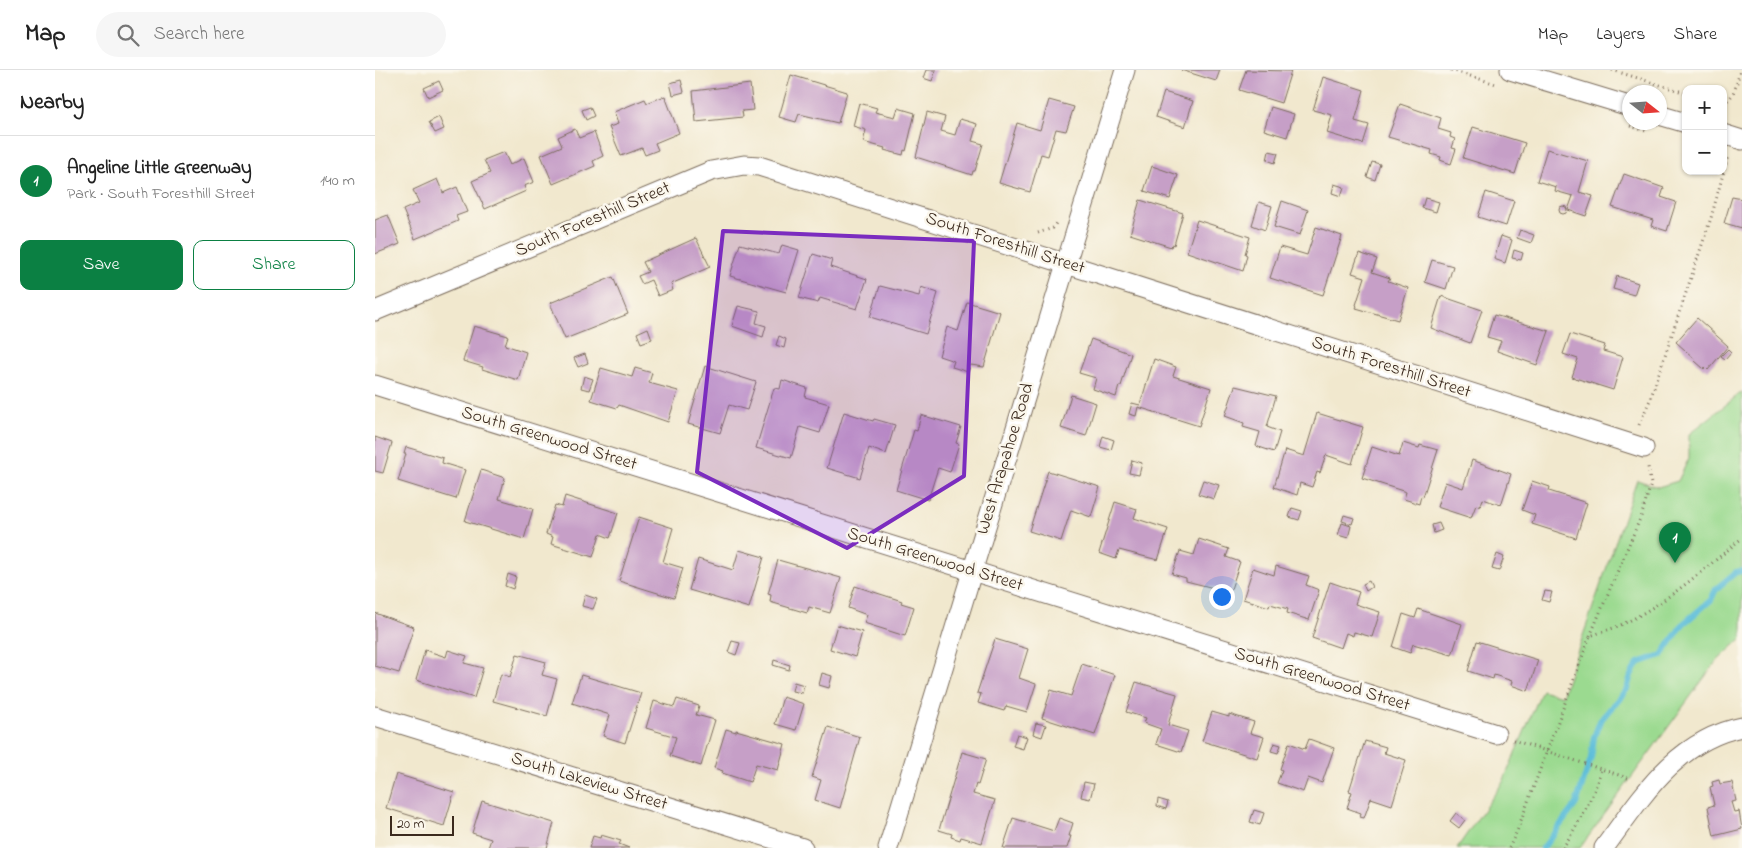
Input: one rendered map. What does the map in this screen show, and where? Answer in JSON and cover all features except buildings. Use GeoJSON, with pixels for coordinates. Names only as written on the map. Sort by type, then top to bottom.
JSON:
{"type":"FeatureCollection","features":[{"type":"Feature","properties":{"kind":"street","name":"West Arapahoe Road"},"geometry":{"type":"LineString","coordinates":[[888,848],[1125,70]]}},
{"type":"Feature","properties":{"kind":"street"},"geometry":{"type":"LineString","coordinates":[[1510,70],[1622,104]]}},
{"type":"Feature","properties":{"kind":"street"},"geometry":{"type":"LineString","coordinates":[[1667,117],[1682,122]]}},
{"type":"Feature","properties":{"kind":"street","name":"South Foresthill Street"},"geometry":{"type":"LineString","coordinates":[[375,311],[711,171],[744,165],[759,166],[1637,446]]}},
{"type":"Feature","properties":{"kind":"street","name":"South Greenwood Street"},"geometry":{"type":"LineString","coordinates":[[375,385],[1496,734]]}},
{"type":"Feature","properties":{"kind":"street","name":"South Lakeview Street"},"geometry":{"type":"LineString","coordinates":[[375,716],[803,848]]}},
{"type":"Feature","properties":{"kind":"street"},"geometry":{"type":"LineString","coordinates":[[1604,848],[1654,781],[1675,760],[1697,743],[1727,730],[1742,727]]}},
{"type":"Feature","properties":{"kind":"path"},"geometry":{"type":"LineString","coordinates":[[1612,70],[1682,92]]}},
{"type":"Feature","properties":{"kind":"path"},"geometry":{"type":"LineString","coordinates":[[1727,101],[1732,96],[1740,70]]}},
{"type":"Feature","properties":{"kind":"path"},"geometry":{"type":"LineString","coordinates":[[1509,848],[1606,596],[1632,541],[1651,484],[1637,446],[1650,400],[1736,138]]}},
{"type":"Feature","properties":{"kind":"path"},"geometry":{"type":"LineString","coordinates":[[1590,636],[1622,625],[1650,609],[1708,567],[1742,538]]}},
{"type":"Feature","properties":{"kind":"path"},"geometry":{"type":"LineString","coordinates":[[1496,734],[1631,779],[1654,781]]}},
{"type":"Feature","properties":{"kind":"path"},"geometry":{"type":"LineString","coordinates":[[1563,848],[1588,805],[1599,769]]}},
{"type":"Feature","properties":{"kind":"highlighted area"},"geometry":{"type":"Polygon","coordinates":[[[723,231],[974,241],[964,476],[847,548],[697,472],[723,231]]]}},
{"type":"Feature","properties":{"kind":"green space"},"geometry":{"type":"Polygon","coordinates":[[[1742,392],[1742,638],[1715,663],[1580,848],[1457,848],[1503,782],[1542,690],[1562,696],[1637,480],[1658,487],[1678,481],[1689,458],[1689,434],[1742,392]]]}},
{"type":"Feature","properties":{"kind":"waterway"},"geometry":{"type":"LineString","coordinates":[[1543,848],[1576,804],[1591,758],[1594,737],[1600,721],[1627,689],[1631,675],[1638,663],[1662,655],[1683,624],[1711,600],[1716,589],[1736,572],[1742,571]]}},
{"type":"Feature","properties":{"kind":"place","name":"Angeline Little Greenway"},"geometry":{"type":"Point","coordinates":[1675,563]}}]}
